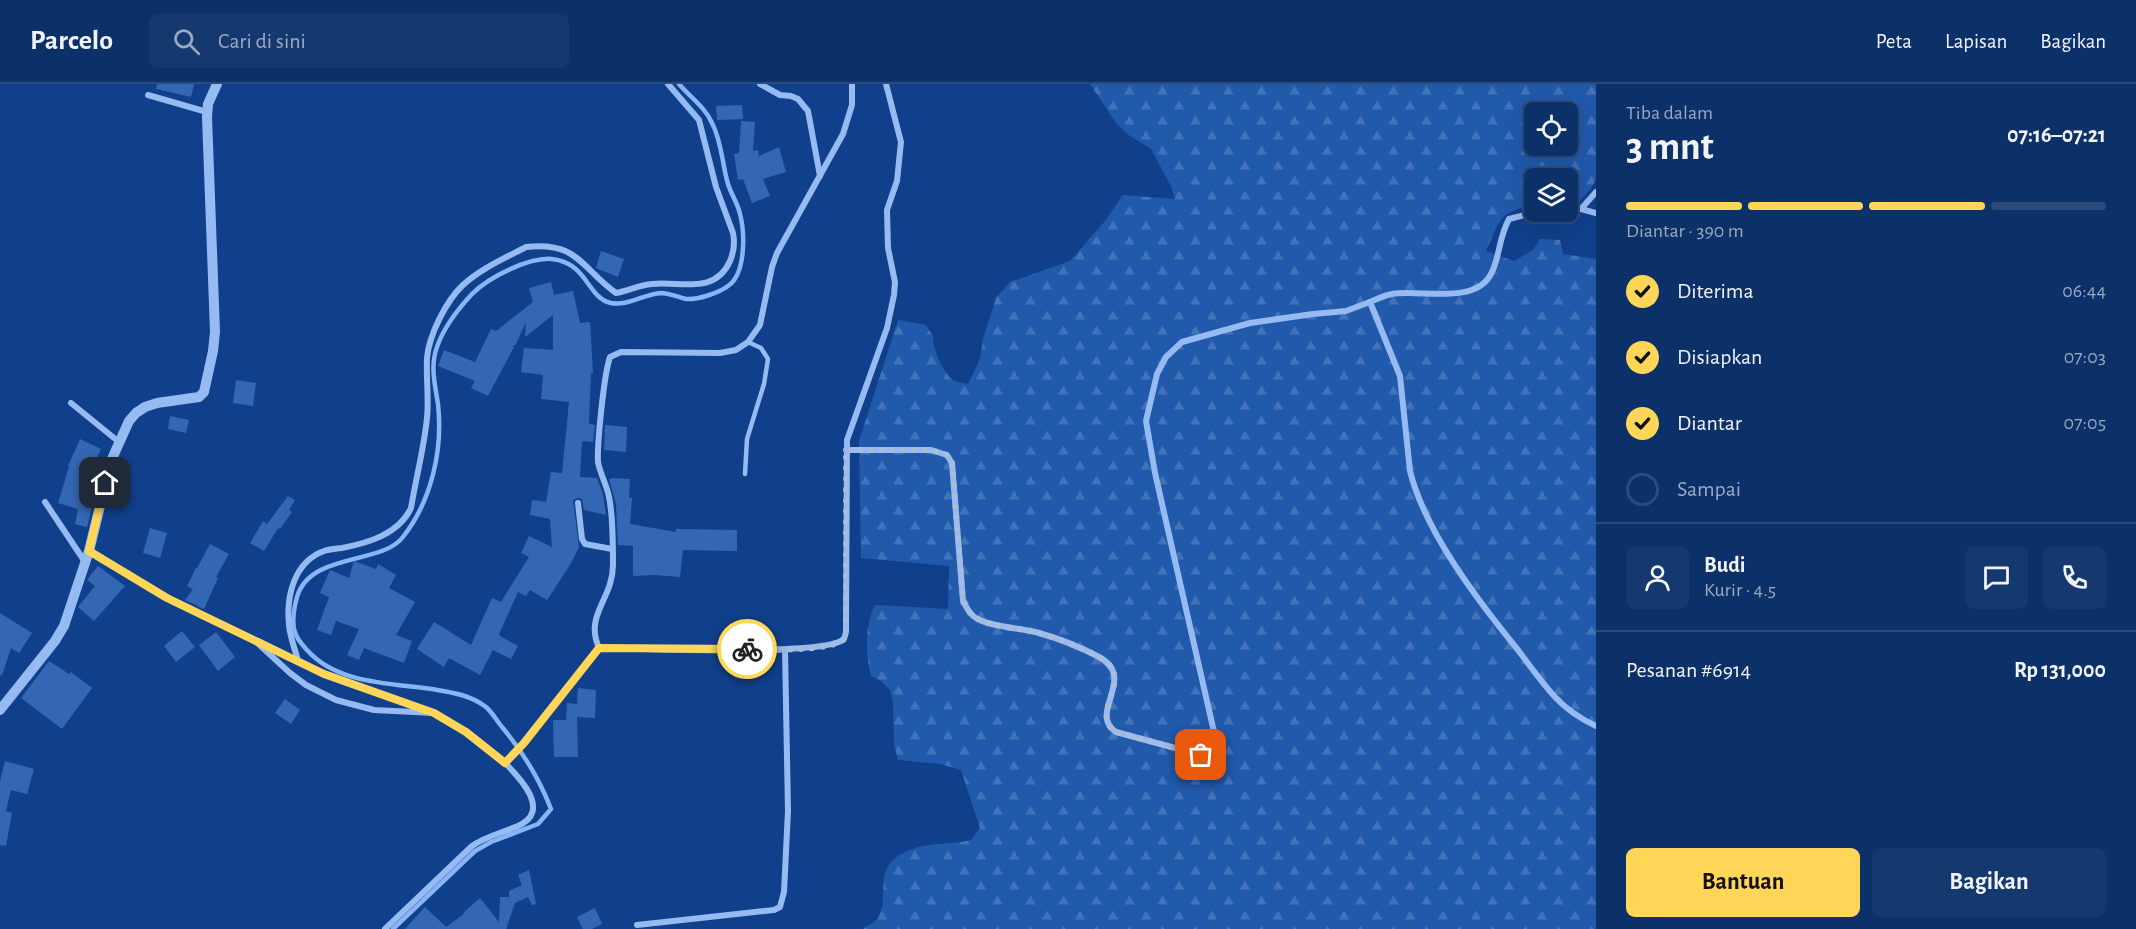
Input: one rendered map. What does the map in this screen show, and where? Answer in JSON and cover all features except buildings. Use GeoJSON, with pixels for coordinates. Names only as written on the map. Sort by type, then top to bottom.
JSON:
{"type":"FeatureCollection","features":[{"type":"Feature","properties":{"kind":"street"},"geometry":{"type":"LineString","coordinates":[[0,710],[55,642],[64,626],[87,557],[111,460],[129,421],[136,413],[157,403],[199,397],[204,392],[213,351],[215,314],[207,112],[217,84]]}},
{"type":"Feature","properties":{"kind":"street"},"geometry":{"type":"LineString","coordinates":[[298,661],[288,616],[291,589],[303,565],[324,551],[376,538],[396,528],[406,519],[411,508],[427,418],[429,385],[427,360],[430,339],[462,286],[473,277],[526,247],[536,246],[552,246],[565,250],[584,262],[605,285],[616,293],[641,285],[682,286],[709,282],[725,270],[732,256],[735,241],[713,177],[701,128],[693,111],[685,106],[668,84]]}},
{"type":"Feature","properties":{"kind":"street"},"geometry":{"type":"LineString","coordinates":[[760,84],[780,95],[798,99],[808,111],[820,177]]}},
{"type":"Feature","properties":{"kind":"street"},"geometry":{"type":"LineString","coordinates":[[599,648],[595,639],[595,618],[611,585],[610,500],[598,461],[610,357],[621,352],[720,354],[736,350],[748,342],[760,325],[777,253],[843,134],[852,105],[852,84]]}},
{"type":"Feature","properties":{"kind":"street"},"geometry":{"type":"LineString","coordinates":[[599,648],[785,650],[833,645],[844,639],[846,632],[847,441],[887,328],[895,282],[888,248],[887,210],[898,176],[901,142],[886,84]]}},
{"type":"Feature","properties":{"kind":"street"},"geometry":{"type":"LineString","coordinates":[[147,95],[207,112]]}},
{"type":"Feature","properties":{"kind":"street"},"geometry":{"type":"LineString","coordinates":[[1581,208],[1596,192]]}},
{"type":"Feature","properties":{"kind":"street"},"geometry":{"type":"LineString","coordinates":[[1578,208],[1596,213]]}},
{"type":"Feature","properties":{"kind":"street"},"geometry":{"type":"LineString","coordinates":[[846,450],[931,450],[947,455],[952,463],[963,600],[969,613],[978,620],[1039,633],[1099,657],[1112,666],[1115,670],[1106,717],[1110,728],[1116,732],[1201,755],[1212,754],[1217,745],[1155,473],[1146,421],[1157,375],[1166,357],[1182,342],[1250,323],[1346,311],[1392,294],[1461,293],[1477,289],[1492,273],[1501,233],[1509,219],[1524,215]]}},
{"type":"Feature","properties":{"kind":"street"},"geometry":{"type":"LineString","coordinates":[[1370,302],[1400,376],[1410,471],[1438,536],[1480,602],[1556,698],[1580,718],[1596,726]]}},
{"type":"Feature","properties":{"kind":"street"},"geometry":{"type":"LineString","coordinates":[[71,403],[119,442]]}},
{"type":"Feature","properties":{"kind":"street"},"geometry":{"type":"LineString","coordinates":[[45,502],[87,557],[324,674],[434,713],[466,732],[521,779],[533,804],[530,818],[521,825],[489,836],[472,846],[385,929]]}},
{"type":"Feature","properties":{"kind":"street"},"geometry":{"type":"LineString","coordinates":[[578,503],[582,538],[585,544],[612,549]]}},
{"type":"Feature","properties":{"kind":"street"},"geometry":{"type":"LineString","coordinates":[[254,640],[298,679],[336,700],[374,710],[434,713]]}},
{"type":"Feature","properties":{"kind":"street"},"geometry":{"type":"LineString","coordinates":[[505,763],[524,743],[599,648]]}},
{"type":"Feature","properties":{"kind":"street"},"geometry":{"type":"LineString","coordinates":[[637,925],[774,910],[780,907],[784,892],[788,811],[785,650]]}},
{"type":"Feature","properties":{"kind":"lane"},"geometry":{"type":"LineString","coordinates":[[745,474],[747,439],[764,384],[768,359],[761,348],[748,342]]}},
{"type":"Feature","properties":{"kind":"green space"},"geometry":{"type":"Polygon","coordinates":[[[1090,84],[1596,84],[1596,179],[1591,188],[1585,196],[1578,200],[1578,168],[1524,168],[1524,208],[1513,211],[1502,219],[1486,251],[1514,261],[1533,250],[1540,239],[1560,240],[1563,254],[1596,259],[1596,929],[863,929],[878,918],[882,909],[886,872],[897,857],[925,846],[971,840],[980,828],[961,770],[940,764],[898,760],[894,745],[893,703],[890,690],[881,681],[871,676],[868,659],[869,621],[875,605],[948,609],[949,566],[861,558],[859,441],[898,320],[926,325],[933,336],[936,353],[949,377],[968,384],[980,359],[983,339],[996,298],[1010,282],[1070,261],[1105,221],[1123,195],[1175,199],[1171,186],[1151,149],[1127,134],[1116,123],[1090,84]]]}},
{"type":"Feature","properties":{"kind":"waterway"},"geometry":{"type":"LineString","coordinates":[[393,929],[475,851],[491,842],[538,824],[551,809],[524,756],[486,707],[453,693],[365,680],[333,670],[307,650],[296,635],[293,617],[297,597],[304,583],[316,573],[393,546],[413,523],[428,491],[437,456],[439,421],[434,376],[435,354],[443,333],[452,319],[472,294],[488,281],[510,269],[532,261],[552,259],[573,267],[603,300],[611,303],[624,303],[661,293],[686,299],[708,296],[728,286],[734,280],[743,253],[743,232],[739,210],[728,184],[718,138],[712,123],[701,107],[679,84]]}},
{"type":"Feature","properties":{"kind":"way so far"},"geometry":{"type":"LineString","coordinates":[[747,649],[785,650],[833,645],[844,639],[846,632],[846,450],[931,450],[947,455],[952,463],[963,600],[969,613],[978,620],[1039,633],[1099,657],[1115,670],[1106,717],[1110,728],[1116,732],[1201,755]]}},
{"type":"Feature","properties":{"kind":"route"},"geometry":{"type":"LineString","coordinates":[[105,483],[89,551],[167,598],[324,674],[434,713],[466,732],[505,763],[524,743],[599,648],[747,649]]}}]}
